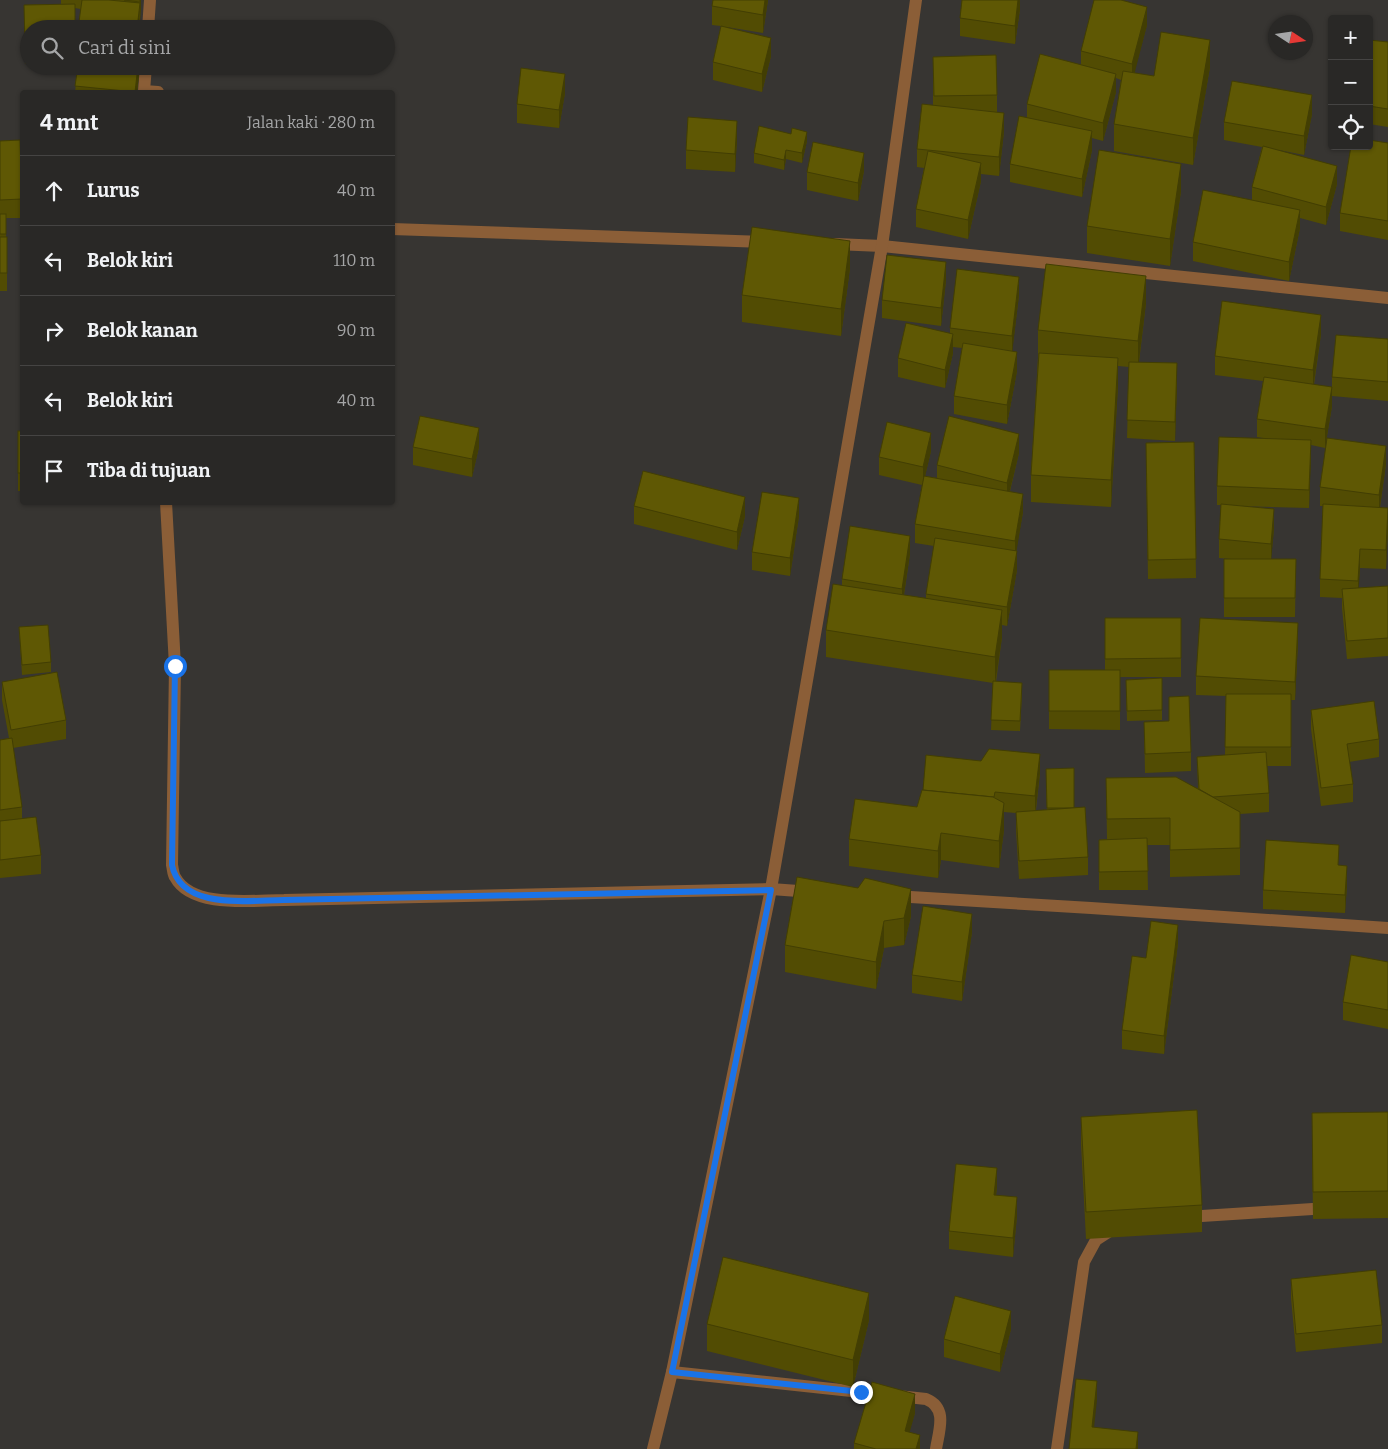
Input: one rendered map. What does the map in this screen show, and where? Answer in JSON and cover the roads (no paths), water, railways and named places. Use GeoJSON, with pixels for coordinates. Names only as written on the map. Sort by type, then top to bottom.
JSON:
{"type":"FeatureCollection","features":[{"type":"Feature","properties":{"kind":"street"},"geometry":{"type":"LineString","coordinates":[[149,20],[150,0]]}},
{"type":"Feature","properties":{"kind":"street"},"geometry":{"type":"LineString","coordinates":[[653,1449],[672,1372],[771,890],[882,246],[916,0]]}},
{"type":"Feature","properties":{"kind":"street"},"geometry":{"type":"LineString","coordinates":[[144,90],[145,75]]}},
{"type":"Feature","properties":{"kind":"street"},"geometry":{"type":"LineString","coordinates":[[395,229],[782,242]]}},
{"type":"Feature","properties":{"kind":"street"},"geometry":{"type":"LineString","coordinates":[[822,244],[882,246],[1388,298]]}},
{"type":"Feature","properties":{"kind":"street"},"geometry":{"type":"LineString","coordinates":[[166,505],[175,666],[172,865],[174,876],[183,886],[196,895],[216,900],[284,900],[771,890],[829,893]]}},
{"type":"Feature","properties":{"kind":"street"},"geometry":{"type":"LineString","coordinates":[[878,896],[1388,928]]}},
{"type":"Feature","properties":{"kind":"street"},"geometry":{"type":"LineString","coordinates":[[1170,1218],[1338,1208]]}},
{"type":"Feature","properties":{"kind":"street"},"geometry":{"type":"LineString","coordinates":[[1057,1449],[1084,1262],[1096,1240],[1113,1229],[1122,1226]]}},
{"type":"Feature","properties":{"kind":"street"},"geometry":{"type":"LineString","coordinates":[[672,1372],[926,1399],[937,1406],[940,1413],[941,1422],[936,1449]]}}]}
